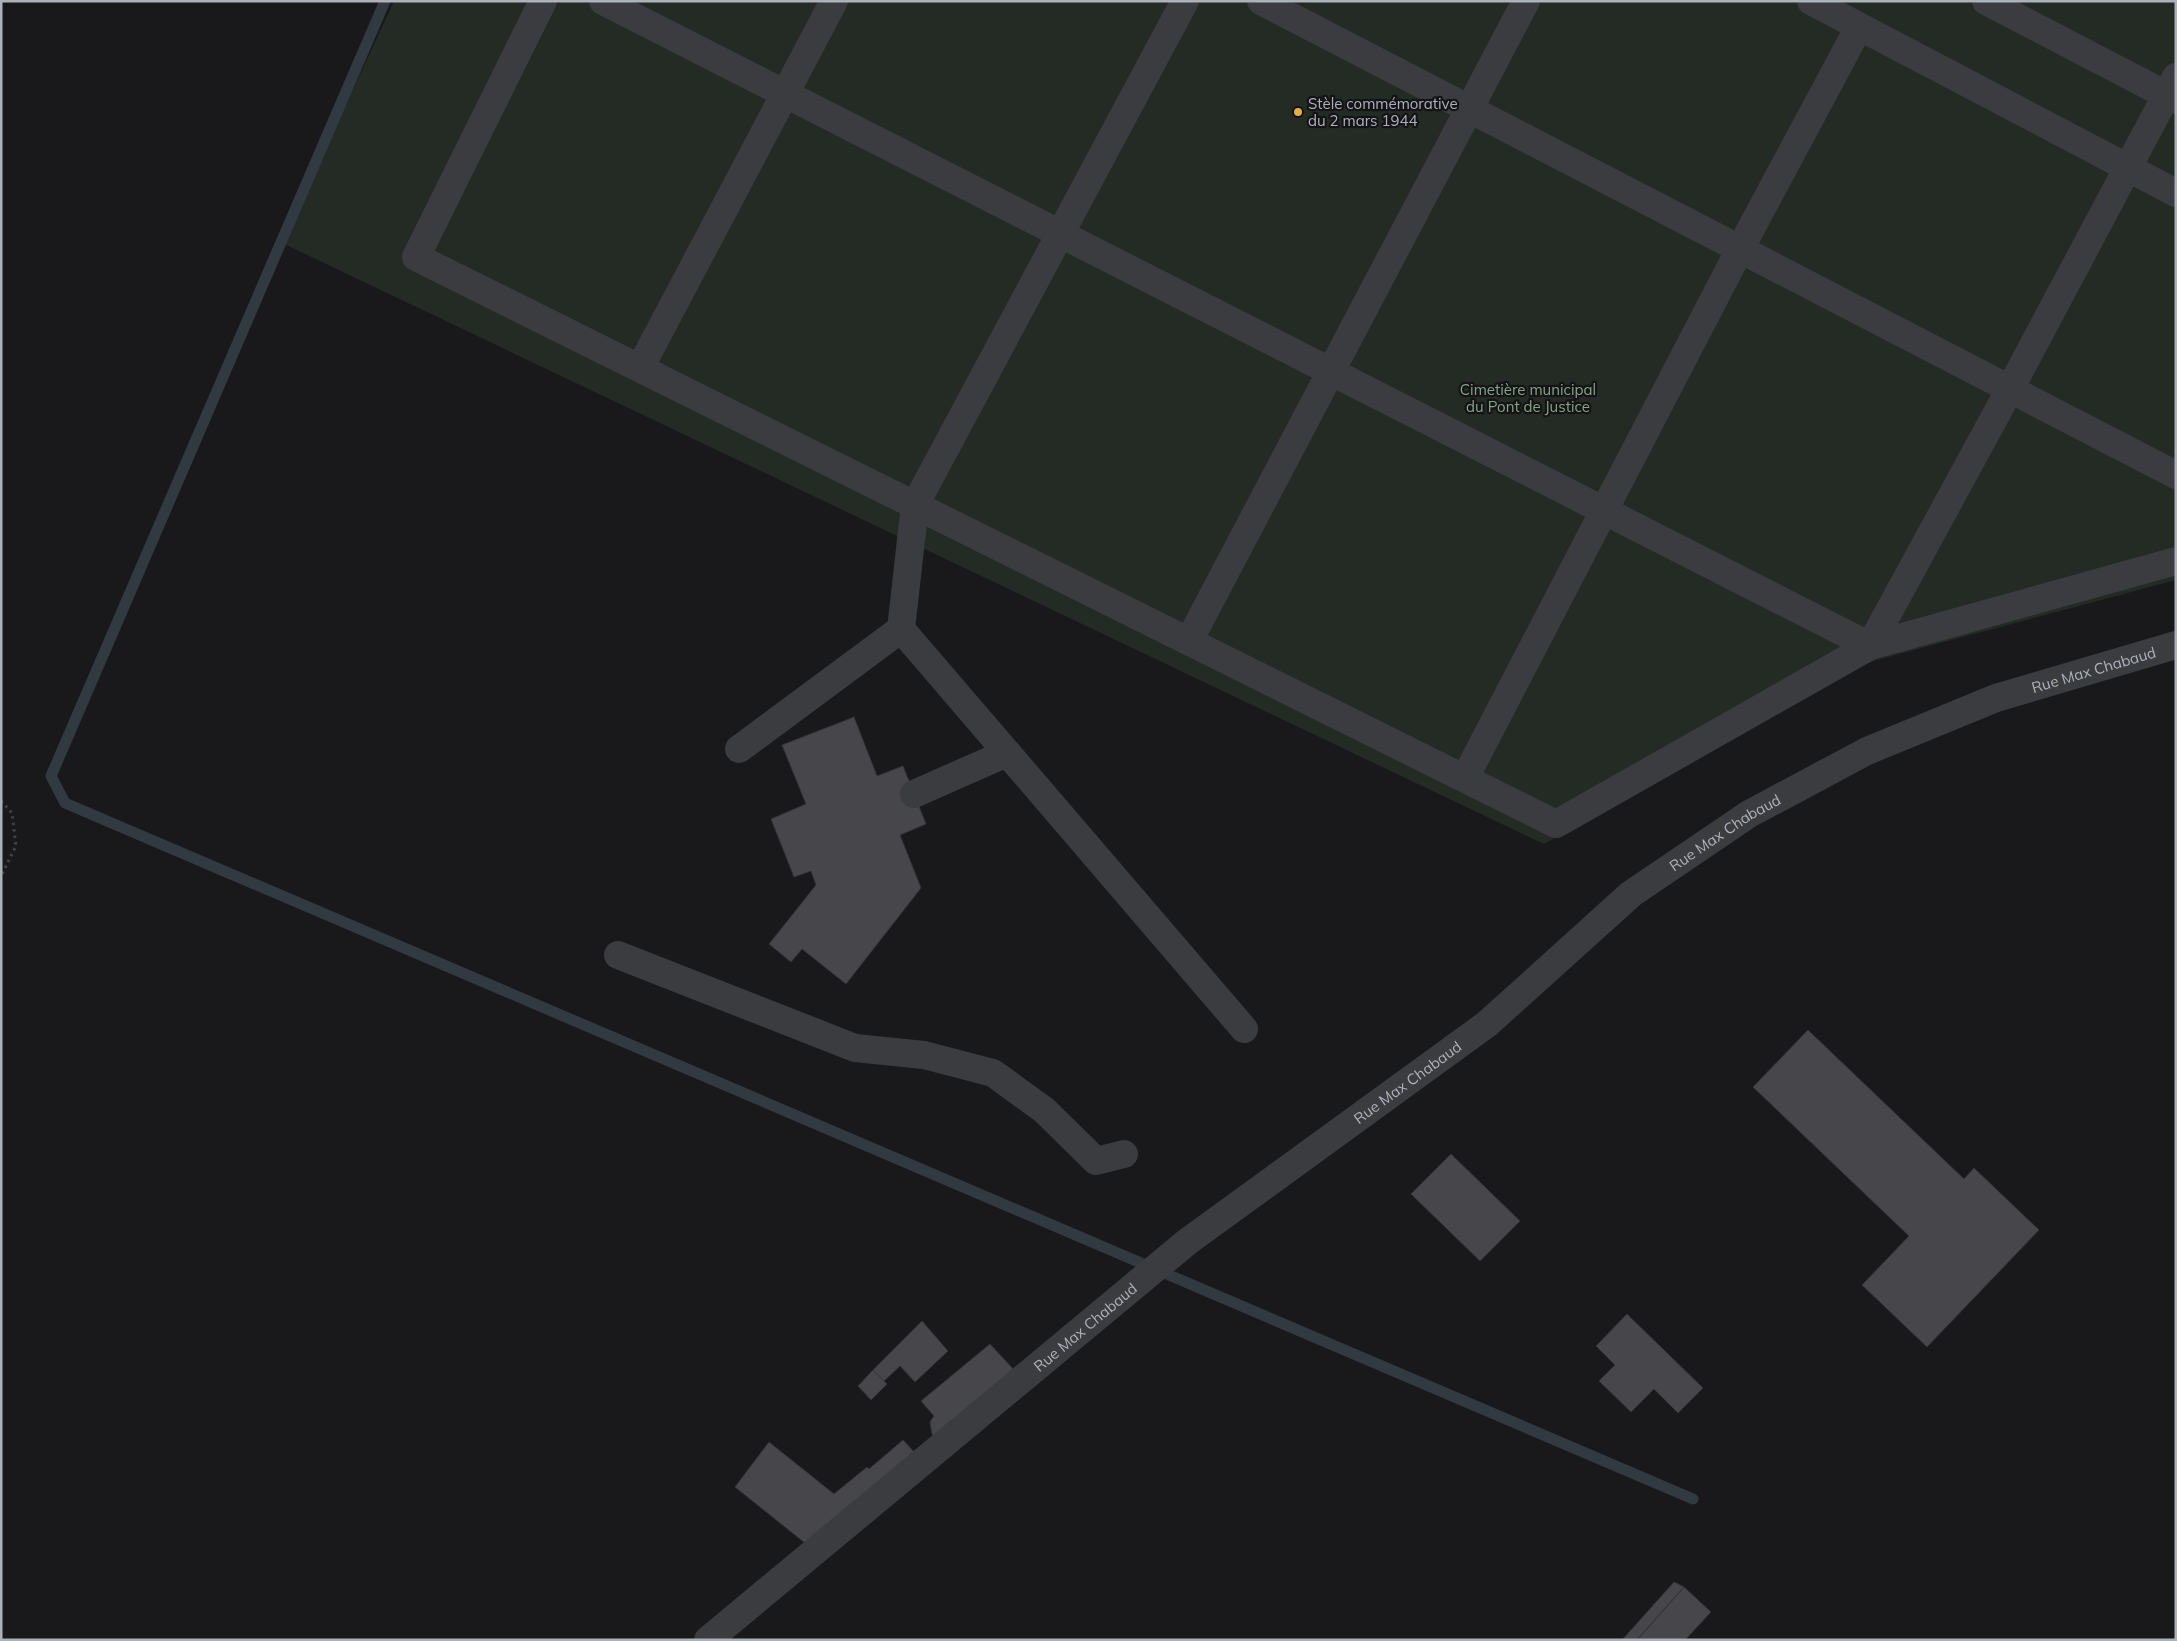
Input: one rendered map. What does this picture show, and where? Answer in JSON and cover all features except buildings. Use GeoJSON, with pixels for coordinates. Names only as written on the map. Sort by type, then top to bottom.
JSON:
{"type":"FeatureCollection","features":[{"type":"Feature","properties":{"kind":"street"},"geometry":{"type":"LineString","coordinates":[[543,1],[416,257],[1556,824],[1870,646],[2176,561]]}},
{"type":"Feature","properties":{"kind":"street"},"geometry":{"type":"LineString","coordinates":[[602,1],[1870,646]]}},
{"type":"Feature","properties":{"kind":"street"},"geometry":{"type":"LineString","coordinates":[[640,368],[834,1]]}},
{"type":"Feature","properties":{"kind":"street"},"geometry":{"type":"LineString","coordinates":[[1185,1],[915,505],[901,629],[1244,1029]]}},
{"type":"Feature","properties":{"kind":"street"},"geometry":{"type":"LineString","coordinates":[[1261,1],[2176,475]]}},
{"type":"Feature","properties":{"kind":"street"},"geometry":{"type":"LineString","coordinates":[[1188,641],[1526,1]]}},
{"type":"Feature","properties":{"kind":"street"},"geometry":{"type":"LineString","coordinates":[[1811,1],[1850,15],[2176,193]]}},
{"type":"Feature","properties":{"kind":"street"},"geometry":{"type":"LineString","coordinates":[[1870,646],[2128,168],[2173,91],[1986,1]]}},
{"type":"Feature","properties":{"kind":"street"},"geometry":{"type":"LineString","coordinates":[[1465,778],[1740,249],[1850,15]]}},
{"type":"Feature","properties":{"kind":"street"},"geometry":{"type":"LineString","coordinates":[[739,749],[901,629]]}},
{"type":"Feature","properties":{"kind":"street","name":"Rue Max Chabaud"},"geometry":{"type":"LineString","coordinates":[[708,1640],[1182,1247],[1487,1024],[1631,894],[1749,814],[1867,751],[1986,702],[2176,645]]}},
{"type":"Feature","properties":{"kind":"street"},"geometry":{"type":"LineString","coordinates":[[914,794],[1007,753]]}},
{"type":"Feature","properties":{"kind":"street"},"geometry":{"type":"LineString","coordinates":[[618,956],[855,1048],[924,1054],[993,1073],[1044,1110],[1096,1161],[1124,1154]]}},
{"type":"Feature","properties":{"kind":"path"},"geometry":{"type":"LineString","coordinates":[[1,801],[12,813],[16,846],[1,876]]}},
{"type":"Feature","properties":{"kind":"green space","name":"Cimetière municipal du Pont de Justice"},"geometry":{"type":"Polygon","coordinates":[[[394,1],[2176,1],[2176,580],[1843,669],[1684,767],[1544,844],[282,243],[394,1]]]}},
{"type":"Feature","properties":{"kind":"waterway"},"geometry":{"type":"LineString","coordinates":[[385,1],[51,776],[65,803],[1693,1499]]}},
{"type":"Feature","properties":{"kind":"place","name":"Stèle commémorative du 2 mars 1944"},"geometry":{"type":"Point","coordinates":[1298,112]}}]}
